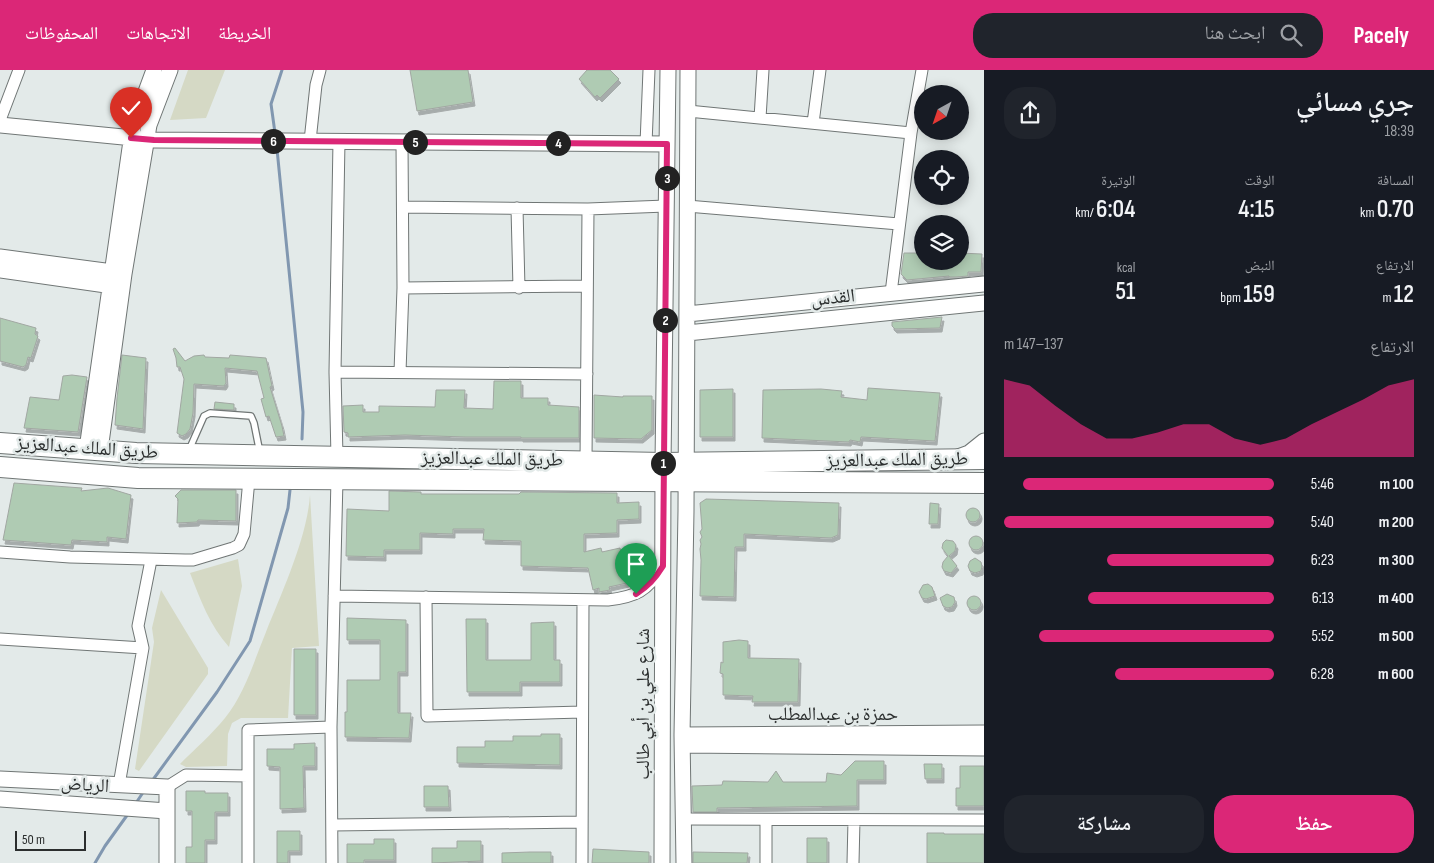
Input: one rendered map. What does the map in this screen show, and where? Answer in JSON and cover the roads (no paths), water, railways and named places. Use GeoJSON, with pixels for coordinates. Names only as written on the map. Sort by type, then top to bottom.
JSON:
{"type":"FeatureCollection","features":[{"type":"Feature","properties":{"kind":"highway","name":"طريق الملك عبدالعزيز"},"geometry":{"type":"LineString","coordinates":[[0,443],[188,454],[586,461],[663,476]]}},
{"type":"Feature","properties":{"kind":"highway","name":"طريق الملك عبدالعزيز"},"geometry":{"type":"LineString","coordinates":[[686,477],[953,459],[984,459]]}},
{"type":"Feature","properties":{"kind":"highway","name":"طريق الملك عبدالعزيز"},"geometry":{"type":"LineString","coordinates":[[0,467],[138,478],[337,479],[663,476],[984,483]]}},
{"type":"Feature","properties":{"kind":"street"},"geometry":{"type":"LineString","coordinates":[[0,120],[19,70]]}},
{"type":"Feature","properties":{"kind":"street"},"geometry":{"type":"LineString","coordinates":[[139,139],[133,127],[154,70]]}},
{"type":"Feature","properties":{"kind":"street"},"geometry":{"type":"LineString","coordinates":[[94,450],[117,280],[139,139],[149,125],[170,70]]}},
{"type":"Feature","properties":{"kind":"street"},"geometry":{"type":"LineString","coordinates":[[310,141],[316,84],[320,70]]}},
{"type":"Feature","properties":{"kind":"street"},"geometry":{"type":"LineString","coordinates":[[646,144],[649,70]]}},
{"type":"Feature","properties":{"kind":"street","name":"شارع علي بن أبي طالب"},"geometry":{"type":"LineString","coordinates":[[662,863],[663,476],[668,70]]}},
{"type":"Feature","properties":{"kind":"street","name":"شارع علي بن أبي طالب"},"geometry":{"type":"LineString","coordinates":[[684,863],[682,740],[686,477],[688,70]]}},
{"type":"Feature","properties":{"kind":"street"},"geometry":{"type":"LineString","coordinates":[[760,118],[763,70]]}},
{"type":"Feature","properties":{"kind":"street"},"geometry":{"type":"LineString","coordinates":[[813,123],[820,70]]}},
{"type":"Feature","properties":{"kind":"street"},"geometry":{"type":"LineString","coordinates":[[891,293],[911,132],[922,70]]}},
{"type":"Feature","properties":{"kind":"street"},"geometry":{"type":"LineString","coordinates":[[688,112],[911,132]]}},
{"type":"Feature","properties":{"kind":"street"},"geometry":{"type":"LineString","coordinates":[[0,125],[139,139],[667,144]]}},
{"type":"Feature","properties":{"kind":"street"},"geometry":{"type":"LineString","coordinates":[[337,456],[336,372],[339,141]]}},
{"type":"Feature","properties":{"kind":"street"},"geometry":{"type":"LineString","coordinates":[[400,372],[403,288],[402,142]]}},
{"type":"Feature","properties":{"kind":"street"},"geometry":{"type":"LineString","coordinates":[[402,207],[588,209],[666,206]]}},
{"type":"Feature","properties":{"kind":"street"},"geometry":{"type":"LineString","coordinates":[[687,206],[899,224]]}},
{"type":"Feature","properties":{"kind":"street"},"geometry":{"type":"LineString","coordinates":[[517,208],[519,288]]}},
{"type":"Feature","properties":{"kind":"street"},"geometry":{"type":"LineString","coordinates":[[586,461],[588,209]]}},
{"type":"Feature","properties":{"kind":"street"},"geometry":{"type":"LineString","coordinates":[[0,257],[117,280]]}},
{"type":"Feature","properties":{"kind":"street"},"geometry":{"type":"LineString","coordinates":[[0,270],[117,280]]}},
{"type":"Feature","properties":{"kind":"street","name":"القدس"},"geometry":{"type":"LineString","coordinates":[[687,314],[984,284]]}},
{"type":"Feature","properties":{"kind":"street"},"geometry":{"type":"LineString","coordinates":[[403,288],[587,286]]}},
{"type":"Feature","properties":{"kind":"street","name":"القدس"},"geometry":{"type":"LineString","coordinates":[[687,333],[984,303]]}},
{"type":"Feature","properties":{"kind":"street"},"geometry":{"type":"LineString","coordinates":[[336,372],[587,374]]}},
{"type":"Feature","properties":{"kind":"street"},"geometry":{"type":"LineString","coordinates":[[953,459],[969,453],[984,441]]}},
{"type":"Feature","properties":{"kind":"street"},"geometry":{"type":"LineString","coordinates":[[0,552],[70,557],[193,560],[239,545],[244,534],[249,479]]}},
{"type":"Feature","properties":{"kind":"street"},"geometry":{"type":"LineString","coordinates":[[332,863],[332,727],[337,479]]}},
{"type":"Feature","properties":{"kind":"street"},"geometry":{"type":"LineString","coordinates":[[119,785],[143,648],[138,626],[151,560]]}},
{"type":"Feature","properties":{"kind":"street"},"geometry":{"type":"LineString","coordinates":[[334,596],[608,600],[636,594],[647,588],[663,566]]}},
{"type":"Feature","properties":{"kind":"street"},"geometry":{"type":"LineString","coordinates":[[426,597],[427,716],[582,712]]}},
{"type":"Feature","properties":{"kind":"street"},"geometry":{"type":"LineString","coordinates":[[582,863],[583,600]]}},
{"type":"Feature","properties":{"kind":"street"},"geometry":{"type":"LineString","coordinates":[[0,640],[143,648]]}},
{"type":"Feature","properties":{"kind":"street"},"geometry":{"type":"LineString","coordinates":[[248,863],[248,730],[332,727]]}},
{"type":"Feature","properties":{"kind":"street","name":"حمزة بن عبدالمطلب"},"geometry":{"type":"LineString","coordinates":[[682,740],[984,733]]}},
{"type":"Feature","properties":{"kind":"street","name":"حمزة بن عبدالمطلب"},"geometry":{"type":"LineString","coordinates":[[682,740],[984,748]]}},
{"type":"Feature","properties":{"kind":"street"},"geometry":{"type":"LineString","coordinates":[[168,863],[168,788],[186,776],[248,776]]}},
{"type":"Feature","properties":{"kind":"street","name":"الرياض"},"geometry":{"type":"LineString","coordinates":[[0,778],[168,788]]}},
{"type":"Feature","properties":{"kind":"street","name":"الرياض"},"geometry":{"type":"LineString","coordinates":[[0,800],[168,811]]}},
{"type":"Feature","properties":{"kind":"street"},"geometry":{"type":"LineString","coordinates":[[684,819],[984,820]]}},
{"type":"Feature","properties":{"kind":"street"},"geometry":{"type":"LineString","coordinates":[[766,820],[766,863]]}},
{"type":"Feature","properties":{"kind":"street"},"geometry":{"type":"LineString","coordinates":[[853,863],[854,820]]}},
{"type":"Feature","properties":{"kind":"street"},"geometry":{"type":"LineString","coordinates":[[332,825],[582,822]]}},
{"type":"Feature","properties":{"kind":"lane"},"geometry":{"type":"LineString","coordinates":[[188,454],[204,416],[210,413],[251,416],[260,455]]}},
{"type":"Feature","properties":{"kind":"waterway"},"geometry":{"type":"LineString","coordinates":[[275,133],[271,104],[282,70]]}},
{"type":"Feature","properties":{"kind":"waterway"},"geometry":{"type":"LineString","coordinates":[[277,149],[303,412],[302,439]]}},
{"type":"Feature","properties":{"kind":"waterway"},"geometry":{"type":"LineString","coordinates":[[152,781],[217,692],[250,641],[288,508],[290,490]]}},
{"type":"Feature","properties":{"kind":"waterway"},"geometry":{"type":"LineString","coordinates":[[136,803],[144,791]]}},
{"type":"Feature","properties":{"kind":"waterway"},"geometry":{"type":"LineString","coordinates":[[95,863],[128,814]]}}]}
